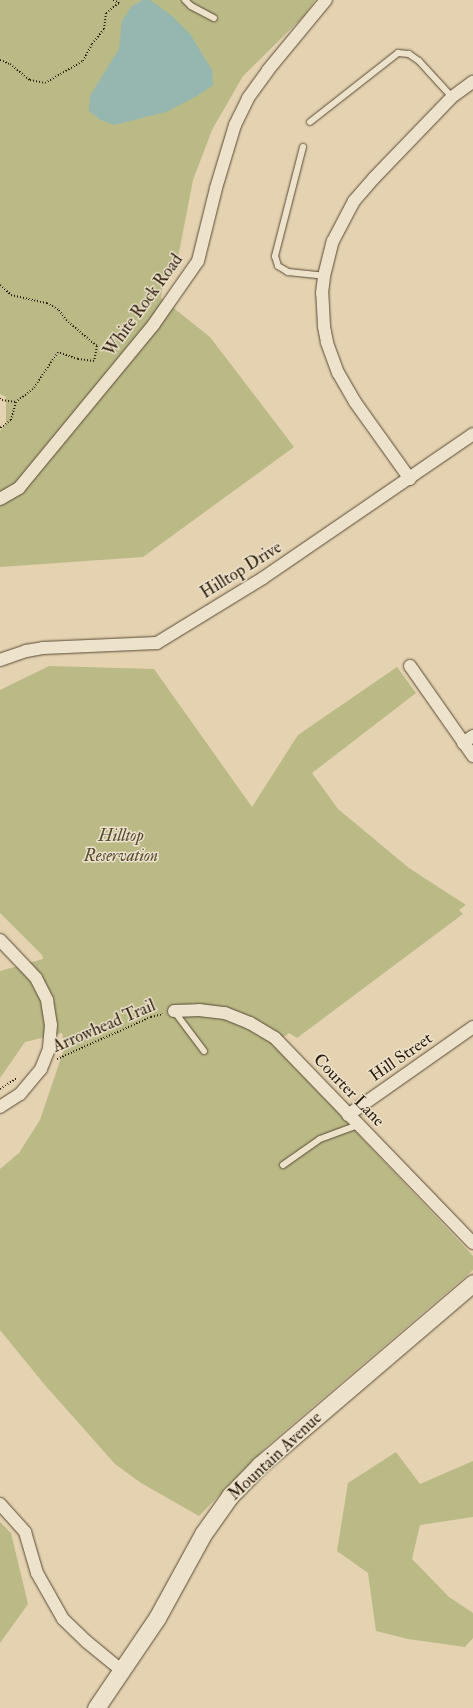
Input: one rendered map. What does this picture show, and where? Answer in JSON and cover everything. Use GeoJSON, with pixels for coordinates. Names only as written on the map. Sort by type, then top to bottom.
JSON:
{"type":"FeatureCollection","features":[{"type":"Feature","properties":{"kind":"street","name":"White Rock Road"},"geometry":{"type":"LineString","coordinates":[[0,499],[19,488],[39,464],[154,324],[198,261],[216,188],[235,125],[248,98],[268,70],[326,0]]}},
{"type":"Feature","properties":{"kind":"street"},"geometry":{"type":"LineString","coordinates":[[410,479],[355,402],[338,373],[332,358],[324,326],[322,293],[324,276],[333,241],[354,201],[452,97],[473,82]]}},
{"type":"Feature","properties":{"kind":"street","name":"Hilltop Drive"},"geometry":{"type":"LineString","coordinates":[[0,660],[26,651],[43,648],[157,643],[263,578],[410,479],[473,434]]}},
{"type":"Feature","properties":{"kind":"street"},"geometry":{"type":"LineString","coordinates":[[410,666],[473,756]]}},
{"type":"Feature","properties":{"kind":"street"},"geometry":{"type":"LineString","coordinates":[[463,743],[473,736]]}},
{"type":"Feature","properties":{"kind":"street"},"geometry":{"type":"LineString","coordinates":[[0,940],[36,978],[47,1000],[50,1012],[51,1037],[43,1064],[28,1087],[0,1107]]}},
{"type":"Feature","properties":{"kind":"street","name":"Courter Lane"},"geometry":{"type":"LineString","coordinates":[[174,1011],[200,1010],[225,1013],[244,1020],[263,1030],[285,1048],[473,1243]]}},
{"type":"Feature","properties":{"kind":"street","name":"Hill Street"},"geometry":{"type":"LineString","coordinates":[[348,1115],[473,1026]]}},
{"type":"Feature","properties":{"kind":"street","name":"Mountain Avenue"},"geometry":{"type":"LineString","coordinates":[[96,1708],[157,1618],[203,1534],[244,1480],[473,1283]]}},
{"type":"Feature","properties":{"kind":"street"},"geometry":{"type":"LineString","coordinates":[[0,1504],[25,1532],[36,1573],[63,1619],[87,1642],[121,1670]]}},
{"type":"Feature","properties":{"kind":"lane"},"geometry":{"type":"LineString","coordinates":[[185,0],[191,6],[214,18]]}},
{"type":"Feature","properties":{"kind":"lane"},"geometry":{"type":"LineString","coordinates":[[310,122],[398,53],[409,54],[419,61],[452,97]]}},
{"type":"Feature","properties":{"kind":"lane"},"geometry":{"type":"LineString","coordinates":[[303,148],[275,256],[278,266],[288,272],[324,276]]}},
{"type":"Feature","properties":{"kind":"lane"},"geometry":{"type":"LineString","coordinates":[[174,1011],[204,1051]]}},
{"type":"Feature","properties":{"kind":"lane"},"geometry":{"type":"LineString","coordinates":[[283,1166],[320,1139],[358,1125]]}},
{"type":"Feature","properties":{"kind":"path"},"geometry":{"type":"LineString","coordinates":[[113,0],[119,1]]}},
{"type":"Feature","properties":{"kind":"path"},"geometry":{"type":"LineString","coordinates":[[0,60],[10,64],[30,80],[45,83],[83,61],[92,44],[104,29],[106,13],[119,1]]}},
{"type":"Feature","properties":{"kind":"path"},"geometry":{"type":"LineString","coordinates":[[0,285],[11,295],[48,303],[59,310],[66,320],[97,346],[94,361],[78,359],[58,352],[33,389],[16,402],[11,420],[0,428]]}},
{"type":"Feature","properties":{"kind":"path"},"geometry":{"type":"LineString","coordinates":[[0,398],[2,400],[16,402]]}},
{"type":"Feature","properties":{"kind":"path","name":"Arrowhead Trail"},"geometry":{"type":"LineString","coordinates":[[43,1064],[151,1017],[174,1011]]}},
{"type":"Feature","properties":{"kind":"green space"},"geometry":{"type":"Polygon","coordinates":[[[0,0],[315,0],[304,16],[243,76],[212,130],[193,180],[176,268],[163,284],[161,298],[210,337],[294,447],[143,557],[0,567],[0,431],[6,423],[6,397],[0,394],[0,0]]]}},
{"type":"Feature","properties":{"kind":"green space","name":"Hilltop Reservation"},"geometry":{"type":"Polygon","coordinates":[[[49,666],[154,669],[252,807],[298,735],[397,667],[416,693],[312,773],[338,809],[409,868],[466,905],[459,910],[463,914],[297,1038],[289,1033],[276,1043],[343,1118],[473,1256],[473,1270],[267,1446],[199,1516],[141,1483],[115,1464],[44,1384],[0,1330],[0,1169],[19,1153],[40,1120],[65,1046],[62,1033],[25,1042],[0,1078],[0,971],[43,959],[42,955],[0,913],[0,690],[49,666]]]}},
{"type":"Feature","properties":{"kind":"green space"},"geometry":{"type":"Polygon","coordinates":[[[396,1452],[420,1484],[473,1461],[473,1517],[420,1525],[412,1559],[449,1597],[473,1613],[473,1638],[465,1647],[408,1639],[376,1631],[368,1573],[337,1551],[348,1483],[396,1452]]]}},
{"type":"Feature","properties":{"kind":"green space"},"geometry":{"type":"Polygon","coordinates":[[[0,1522],[11,1533],[28,1604],[0,1643],[0,1522]]]}},
{"type":"Feature","properties":{"kind":"water"},"geometry":{"type":"Polygon","coordinates":[[[143,0],[150,0],[171,15],[190,34],[212,70],[213,85],[197,96],[166,112],[114,125],[101,120],[89,111],[90,96],[119,49],[122,21],[132,6],[143,0]]]}}]}
